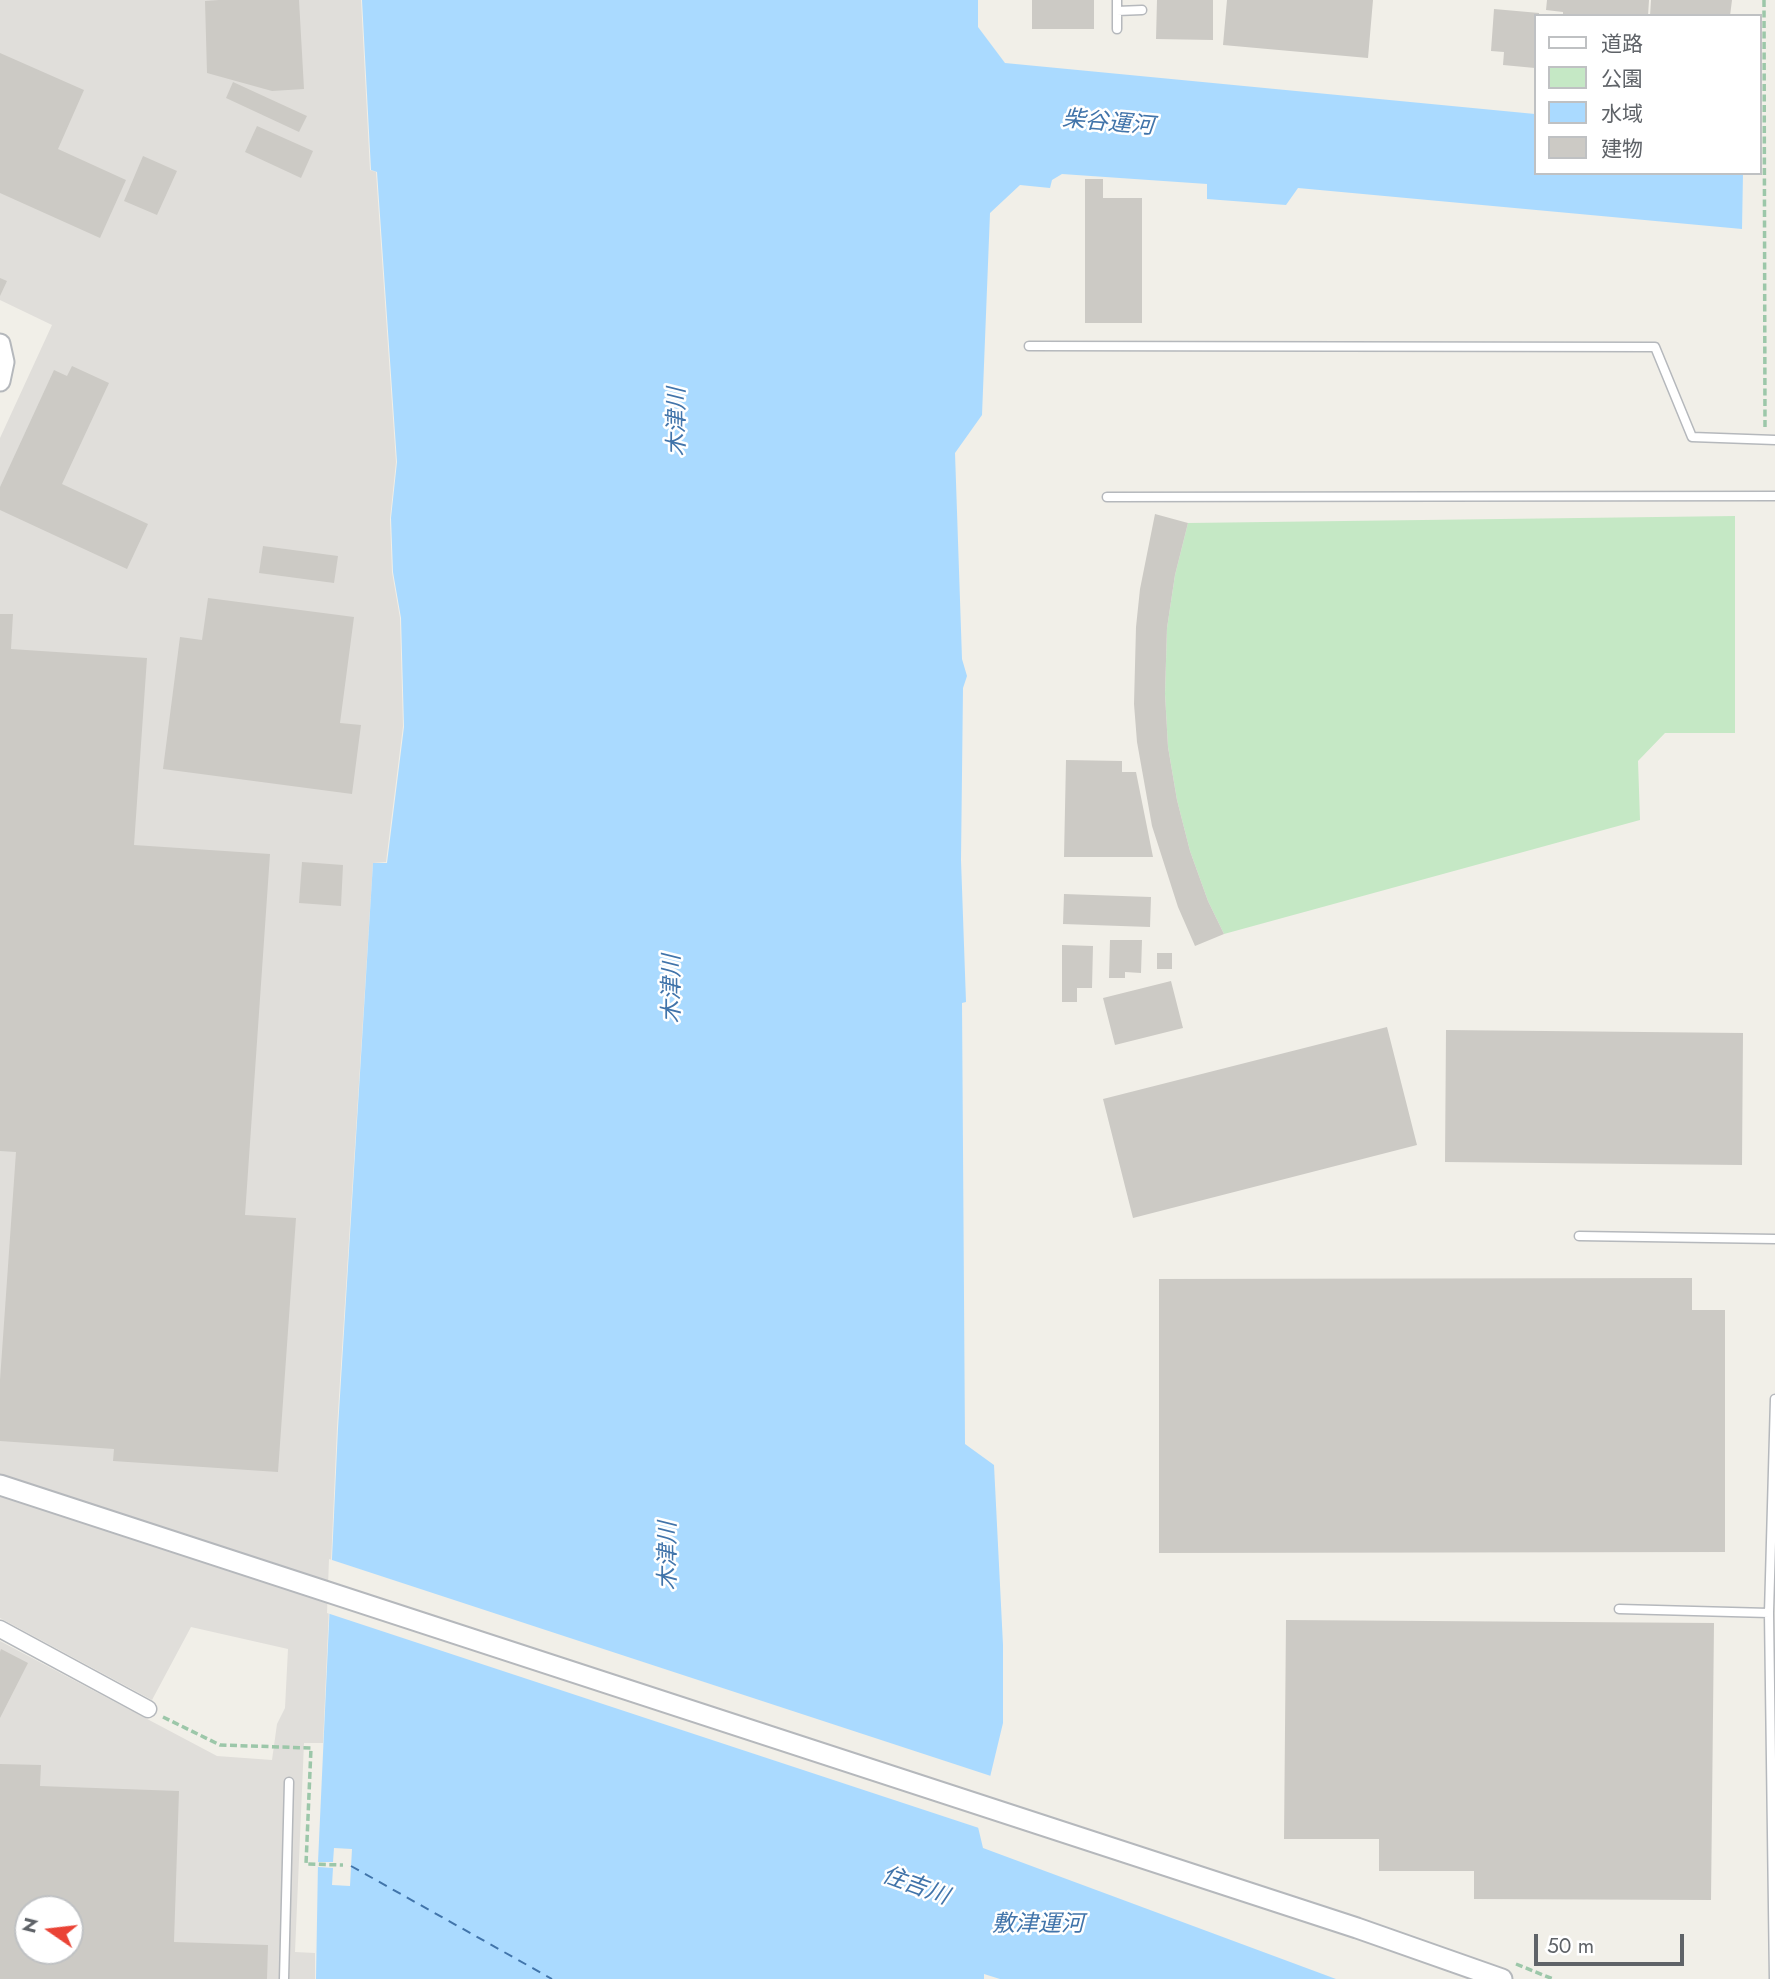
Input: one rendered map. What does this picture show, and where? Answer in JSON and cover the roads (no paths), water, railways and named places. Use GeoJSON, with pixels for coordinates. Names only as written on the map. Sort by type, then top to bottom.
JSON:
{"type":"FeatureCollection","features":[{"type":"Feature","properties":{"kind":"street"},"geometry":{"type":"LineString","coordinates":[[0,344],[4,362],[0,381]]}},
{"type":"Feature","properties":{"kind":"street"},"geometry":{"type":"LineString","coordinates":[[0,1485],[1357,1928],[1502,1979]]}},
{"type":"Feature","properties":{"kind":"street"},"geometry":{"type":"LineString","coordinates":[[0,1629],[148,1709]]}},
{"type":"Feature","properties":{"kind":"lane"},"geometry":{"type":"LineString","coordinates":[[1117,0],[1117,29]]}},
{"type":"Feature","properties":{"kind":"lane"},"geometry":{"type":"LineString","coordinates":[[1117,10],[1142,10]]}},
{"type":"Feature","properties":{"kind":"lane"},"geometry":{"type":"LineString","coordinates":[[1029,346],[1655,347],[1692,437],[1775,440]]}},
{"type":"Feature","properties":{"kind":"lane"},"geometry":{"type":"LineString","coordinates":[[1107,497],[1775,496]]}},
{"type":"Feature","properties":{"kind":"lane"},"geometry":{"type":"LineString","coordinates":[[1579,1236],[1775,1239]]}},
{"type":"Feature","properties":{"kind":"lane"},"geometry":{"type":"LineString","coordinates":[[1774,1979],[1769,1613],[1775,1399]]}},
{"type":"Feature","properties":{"kind":"lane"},"geometry":{"type":"LineString","coordinates":[[1619,1609],[1769,1613]]}},
{"type":"Feature","properties":{"kind":"lane"},"geometry":{"type":"LineString","coordinates":[[284,1979],[289,1782]]}},
{"type":"Feature","properties":{"kind":"water"},"geometry":{"type":"Polygon","coordinates":[[[362,0],[978,0],[978,27],[1005,63],[1534,114],[1534,175],[1743,175],[1742,229],[1298,188],[1286,205],[1207,199],[1207,184],[1062,174],[1052,180],[1050,188],[1020,185],[990,213],[982,415],[955,453],[962,659],[967,676],[963,688],[961,860],[966,1002],[962,1003],[965,1444],[994,1465],[1003,1645],[1003,1723],[978,1827],[983,1848],[1336,1979],[1000,1979],[984,1974],[984,1979],[316,1979],[318,1862],[338,1428],[373,863],[387,863],[404,727],[401,618],[393,572],[391,518],[397,462],[377,172],[371,170],[362,0]]]}},
{"type":"Feature","properties":{"kind":"water label","name":"柴谷運河"},"geometry":{"type":"Point","coordinates":[1108,124]}},
{"type":"Feature","properties":{"kind":"water label","name":"木津川"},"geometry":{"type":"Point","coordinates":[678,422]}},
{"type":"Feature","properties":{"kind":"water label","name":"木津川"},"geometry":{"type":"Point","coordinates":[673,989]}},
{"type":"Feature","properties":{"kind":"water label","name":"木津川"},"geometry":{"type":"Point","coordinates":[669,1556]}},
{"type":"Feature","properties":{"kind":"water label","name":"住吉川"},"geometry":{"type":"Point","coordinates":[915,1887]}},
{"type":"Feature","properties":{"kind":"water label","name":"敷津運河"},"geometry":{"type":"Point","coordinates":[1038,1925]}}]}
